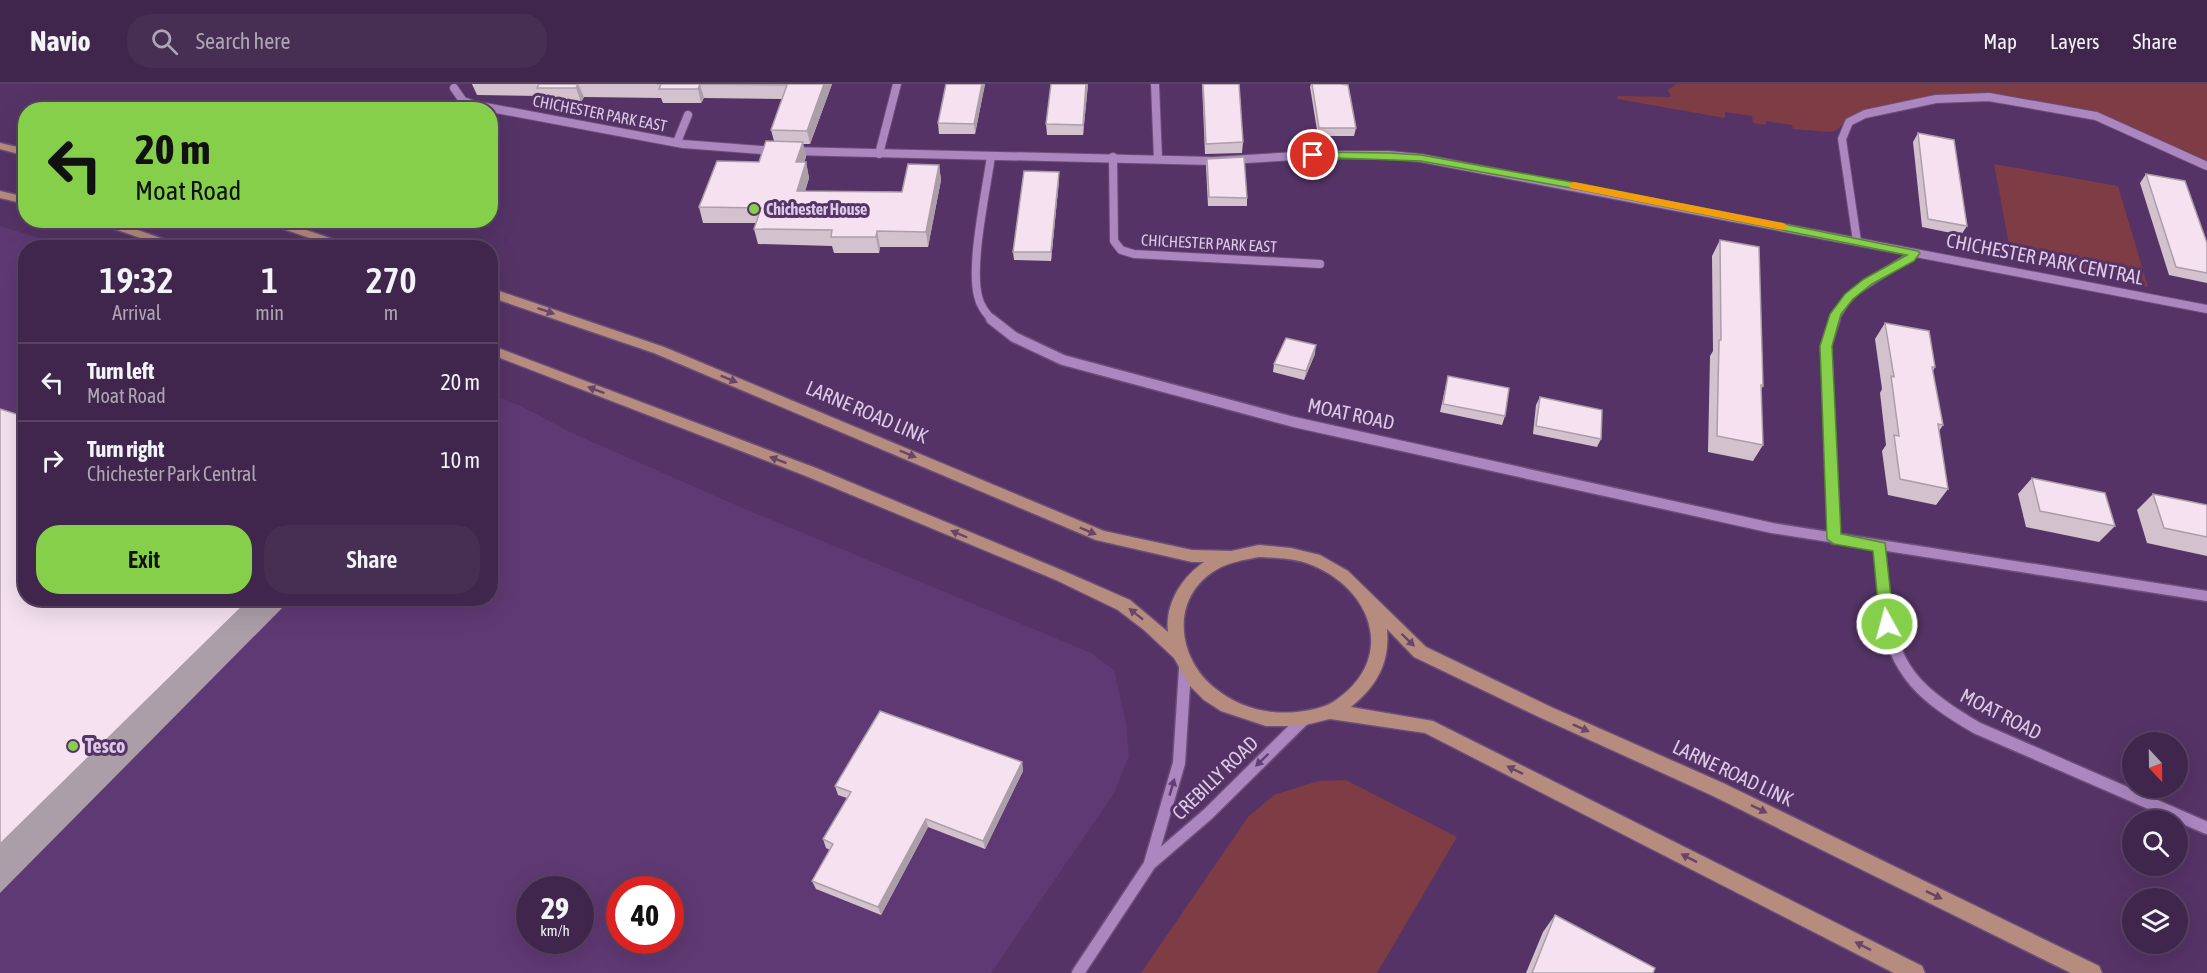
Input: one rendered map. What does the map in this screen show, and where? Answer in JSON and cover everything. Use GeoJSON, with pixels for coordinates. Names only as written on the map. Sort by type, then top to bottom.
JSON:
{"type":"FeatureCollection","features":[{"type":"Feature","properties":{"kind":"main road"},"geometry":{"type":"LineString","coordinates":[[0,146],[18,151]]}},
{"type":"Feature","properties":{"kind":"main road"},"geometry":{"type":"LineString","coordinates":[[0,194],[18,199]]}},
{"type":"Feature","properties":{"kind":"main road"},"geometry":{"type":"LineString","coordinates":[[120,228],[158,240]]}},
{"type":"Feature","properties":{"kind":"main road"},"geometry":{"type":"LineString","coordinates":[[289,228],[327,240]]}},
{"type":"Feature","properties":{"kind":"main road","name":"LARNE ROAD LINK"},"geometry":{"type":"LineString","coordinates":[[498,295],[669,355],[1101,536],[1192,556],[1230,557]]}},
{"type":"Feature","properties":{"kind":"main road"},"geometry":{"type":"LineString","coordinates":[[498,352],[811,472],[1061,576],[1124,605],[1150,625],[1182,661],[1200,687],[1221,702],[1245,714],[1274,720],[1304,720],[1332,712],[1357,696],[1374,675],[1381,650],[1379,624],[1367,599],[1347,578],[1321,562],[1290,552],[1259,551],[1230,557],[1204,570],[1185,590],[1175,615],[1174,641],[1182,661]]}},
{"type":"Feature","properties":{"kind":"main road","name":"LARNE ROAD LINK"},"geometry":{"type":"LineString","coordinates":[[1367,599],[1420,652],[1545,712],[1717,789],[2092,973]]}},
{"type":"Feature","properties":{"kind":"main road"},"geometry":{"type":"LineString","coordinates":[[1332,712],[1427,726],[1915,973]]}},
{"type":"Feature","properties":{"kind":"street"},"geometry":{"type":"LineString","coordinates":[[879,154],[897,84]]}},
{"type":"Feature","properties":{"kind":"street"},"geometry":{"type":"LineString","coordinates":[[1155,84],[1158,159]]}},
{"type":"Feature","properties":{"kind":"street","name":"CHICHESTER PARK EAST"},"geometry":{"type":"LineString","coordinates":[[454,88],[466,102]]}},
{"type":"Feature","properties":{"kind":"street"},"geometry":{"type":"LineString","coordinates":[[1857,241],[1842,139],[1849,122],[1869,113],[1947,97],[1989,97],[2100,117],[2207,166]]}},
{"type":"Feature","properties":{"kind":"street","name":"CHICHESTER PARK EAST"},"geometry":{"type":"LineString","coordinates":[[498,109],[676,142],[736,150],[1212,161],[1313,155],[1421,158],[1915,253]]}},
{"type":"Feature","properties":{"kind":"street","name":"CHICHESTER PARK EAST"},"geometry":{"type":"LineString","coordinates":[[676,142],[688,114]]}},
{"type":"Feature","properties":{"kind":"street","name":"MOAT ROAD"},"geometry":{"type":"LineString","coordinates":[[992,156],[977,272],[977,298],[997,325],[1038,350],[1063,360],[1294,422],[1761,525],[1834,539],[2207,596]]}},
{"type":"Feature","properties":{"kind":"street","name":"CHICHESTER PARK EAST"},"geometry":{"type":"LineString","coordinates":[[1113,157],[1114,241],[1122,251],[1320,264]]}},
{"type":"Feature","properties":{"kind":"street"},"geometry":{"type":"LineString","coordinates":[[1834,539],[1826,346],[1829,328],[1849,296],[1868,281],[1915,253]]}},
{"type":"Feature","properties":{"kind":"street","name":"CHICHESTER PARK CENTRAL"},"geometry":{"type":"LineString","coordinates":[[1915,253],[2207,309]]}},
{"type":"Feature","properties":{"kind":"street","name":"MOAT ROAD"},"geometry":{"type":"LineString","coordinates":[[1880,546],[1885,611],[1893,649],[1906,670],[1933,698],[1955,716],[1977,728],[2207,828]]}},
{"type":"Feature","properties":{"kind":"street","name":"CREBILLY ROAD"},"geometry":{"type":"LineString","coordinates":[[1150,864],[1179,763],[1182,661]]}},
{"type":"Feature","properties":{"kind":"street","name":"CREBILLY ROAD"},"geometry":{"type":"LineString","coordinates":[[1078,973],[1150,864],[1208,814],[1304,720]]}},
{"type":"Feature","properties":{"kind":"shaded area"},"geometry":{"type":"Polygon","coordinates":[[[1676,84],[2207,84],[2207,161],[2182,149],[2178,150],[2059,105],[1991,93],[1869,111],[1850,117],[1837,130],[1830,132],[1793,129],[1792,125],[1766,121],[1766,125],[1753,123],[1752,116],[1725,112],[1725,118],[1617,99],[1618,96],[1671,97],[1668,90],[1676,84]]]}},
{"type":"Feature","properties":{"kind":"shaded area"},"geometry":{"type":"Polygon","coordinates":[[[1994,164],[2118,186],[2148,287],[2012,261],[1994,164]]]}},
{"type":"Feature","properties":{"kind":"shaded area"},"geometry":{"type":"Polygon","coordinates":[[[0,226],[47,240],[18,240],[18,606],[498,606],[498,398],[521,406],[572,433],[745,509],[1091,653],[1114,670],[1126,723],[1129,756],[1114,793],[991,973],[0,973],[0,226]]]}},
{"type":"Feature","properties":{"kind":"shaded area"},"geometry":{"type":"Polygon","coordinates":[[[1346,780],[1457,837],[1377,973],[1141,973],[1248,817],[1274,795],[1318,781],[1346,780]]]}},
{"type":"Feature","properties":{"kind":"building"},"geometry":{"type":"Polygon","coordinates":[[[539,84],[578,84],[576,88],[537,88],[539,84]]]}},
{"type":"Feature","properties":{"kind":"building"},"geometry":{"type":"Polygon","coordinates":[[[661,84],[700,84],[698,89],[659,89],[661,84]]]}},
{"type":"Feature","properties":{"kind":"building"},"geometry":{"type":"Polygon","coordinates":[[[700,84],[824,84],[807,131],[771,130],[787,85],[700,84]]]}},
{"type":"Feature","properties":{"kind":"building"},"geometry":{"type":"Polygon","coordinates":[[[946,84],[982,84],[974,124],[938,123],[946,84]]]}},
{"type":"Feature","properties":{"kind":"building"},"geometry":{"type":"Polygon","coordinates":[[[1051,84],[1086,84],[1083,125],[1046,124],[1051,84]]]}},
{"type":"Feature","properties":{"kind":"building"},"geometry":{"type":"Polygon","coordinates":[[[1203,84],[1239,84],[1243,142],[1206,144],[1203,84]]]}},
{"type":"Feature","properties":{"kind":"building"},"geometry":{"type":"Polygon","coordinates":[[[1312,84],[1348,85],[1356,128],[1319,128],[1312,84]]]}},
{"type":"Feature","properties":{"kind":"building"},"geometry":{"type":"Polygon","coordinates":[[[1918,133],[1954,140],[1967,226],[1928,219],[1918,133]]]}},
{"type":"Feature","properties":{"kind":"building"},"geometry":{"type":"Polygon","coordinates":[[[766,141],[803,142],[796,162],[806,162],[797,191],[902,192],[908,164],[939,165],[926,232],[877,231],[876,237],[831,237],[832,230],[754,229],[761,208],[699,207],[717,161],[759,162],[766,141]]]}},
{"type":"Feature","properties":{"kind":"building"},"geometry":{"type":"Polygon","coordinates":[[[1244,157],[1247,198],[1209,197],[1207,159],[1244,157]]]}},
{"type":"Feature","properties":{"kind":"building"},"geometry":{"type":"Polygon","coordinates":[[[1024,171],[1059,172],[1051,252],[1013,252],[1024,171]]]}},
{"type":"Feature","properties":{"kind":"building"},"geometry":{"type":"Polygon","coordinates":[[[2146,174],[2185,181],[2207,243],[2207,273],[2176,267],[2146,174]]]}},
{"type":"Feature","properties":{"kind":"building"},"geometry":{"type":"Polygon","coordinates":[[[1720,240],[1759,247],[1763,445],[1717,436],[1719,340],[1721,340],[1720,240]]]}},
{"type":"Feature","properties":{"kind":"building"},"geometry":{"type":"Polygon","coordinates":[[[1885,323],[1929,331],[1935,367],[1932,367],[1943,425],[1938,424],[1948,489],[1900,479],[1894,435],[1899,436],[1891,376],[1894,377],[1885,323]]]}},
{"type":"Feature","properties":{"kind":"building"},"geometry":{"type":"Polygon","coordinates":[[[1286,338],[1316,345],[1306,371],[1274,364],[1286,338]]]}},
{"type":"Feature","properties":{"kind":"building"},"geometry":{"type":"Polygon","coordinates":[[[1448,376],[1509,388],[1505,416],[1443,404],[1448,376]]]}},
{"type":"Feature","properties":{"kind":"building"},"geometry":{"type":"Polygon","coordinates":[[[1540,397],[1602,410],[1601,439],[1536,426],[1540,397]]]}},
{"type":"Feature","properties":{"kind":"building","name":"Tesco"},"geometry":{"type":"Polygon","coordinates":[[[0,409],[18,415],[18,606],[243,606],[0,844],[0,409]]]}},
{"type":"Feature","properties":{"kind":"building"},"geometry":{"type":"Polygon","coordinates":[[[2032,478],[2105,493],[2115,526],[2040,511],[2032,478]]]}},
{"type":"Feature","properties":{"kind":"building"},"geometry":{"type":"Polygon","coordinates":[[[2153,494],[2207,505],[2207,537],[2164,528],[2153,494]]]}},
{"type":"Feature","properties":{"kind":"building"},"geometry":{"type":"Polygon","coordinates":[[[880,711],[1022,762],[983,841],[926,819],[878,907],[812,881],[833,844],[823,839],[851,792],[835,786],[880,711]]]}},
{"type":"Feature","properties":{"kind":"building"},"geometry":{"type":"Polygon","coordinates":[[[1555,915],[1655,968],[1653,973],[1532,973],[1555,915]]]}},
{"type":"Feature","properties":{"kind":"slow traffic"},"geometry":{"type":"LineString","coordinates":[[1574,185],[1783,226]]}},
{"type":"Feature","properties":{"kind":"place","name":"Chichester House"},"geometry":{"type":"Point","coordinates":[754,209]}},
{"type":"Feature","properties":{"kind":"place","name":"Tesco"},"geometry":{"type":"Point","coordinates":[73,746]}},
{"type":"Feature","properties":{"kind":"route"},"geometry":{"type":"LineString","coordinates":[[1313,155],[1421,158],[1582,187],[1915,253],[1868,281],[1849,296],[1829,328],[1826,346],[1834,539],[1880,546],[1887,624]]}}]}
